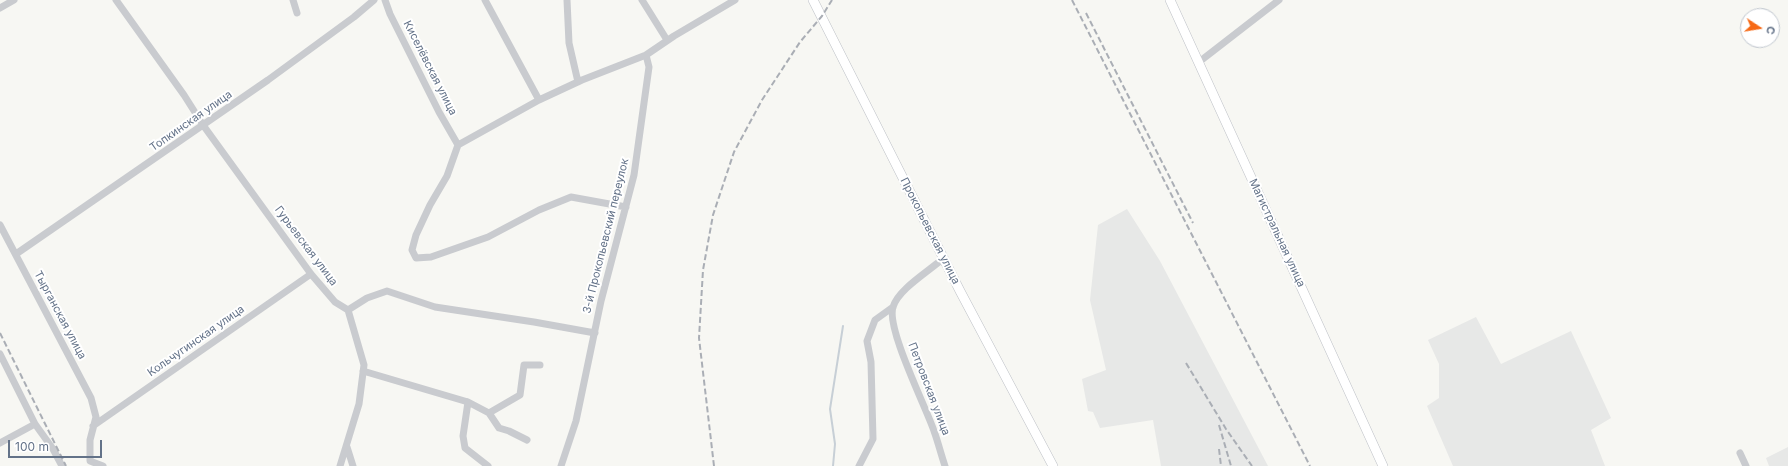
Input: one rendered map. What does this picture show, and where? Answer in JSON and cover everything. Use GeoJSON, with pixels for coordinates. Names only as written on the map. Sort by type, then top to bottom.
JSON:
{"type":"FeatureCollection","features":[{"type":"Feature","properties":{"kind":"main road","name":"Прокопьевская улица"},"geometry":{"type":"LineString","coordinates":[[814,0],[960,291],[1052,463]]}},
{"type":"Feature","properties":{"kind":"main road","name":"Магистральная улица"},"geometry":{"type":"LineString","coordinates":[[1170,0],[1383,466]]}},
{"type":"Feature","properties":{"kind":"street"},"geometry":{"type":"LineString","coordinates":[[0,8],[14,0]]}},
{"type":"Feature","properties":{"kind":"street","name":"Гурьевская улица"},"geometry":{"type":"LineString","coordinates":[[116,0],[184,95],[203,125],[311,274],[335,302],[348,310]]}},
{"type":"Feature","properties":{"kind":"street"},"geometry":{"type":"LineString","coordinates":[[293,0],[297,13]]}},
{"type":"Feature","properties":{"kind":"street","name":"Топкинская улица"},"geometry":{"type":"LineString","coordinates":[[16,254],[203,125],[348,21],[374,0]]}},
{"type":"Feature","properties":{"kind":"street","name":"Киселёвская улица"},"geometry":{"type":"LineString","coordinates":[[385,0],[390,14],[439,112],[458,145]]}},
{"type":"Feature","properties":{"kind":"street"},"geometry":{"type":"LineString","coordinates":[[486,0],[539,100]]}},
{"type":"Feature","properties":{"kind":"street"},"geometry":{"type":"LineString","coordinates":[[567,0],[569,43],[578,82]]}},
{"type":"Feature","properties":{"kind":"street"},"geometry":{"type":"LineString","coordinates":[[642,0],[667,40]]}},
{"type":"Feature","properties":{"kind":"street"},"geometry":{"type":"LineString","coordinates":[[626,207],[571,197],[539,210],[488,237],[431,257],[416,258],[412,250],[416,235],[430,205],[447,176],[458,145],[539,100],[578,82],[646,55],[667,40],[735,0]]}},
{"type":"Feature","properties":{"kind":"street"},"geometry":{"type":"LineString","coordinates":[[1199,62],[1279,0]]}},
{"type":"Feature","properties":{"kind":"street","name":"3-й Прокопьевский переулок"},"geometry":{"type":"LineString","coordinates":[[561,466],[576,421],[608,270],[634,175],[649,68],[646,55]]}},
{"type":"Feature","properties":{"kind":"street","name":"Тырганская улица"},"geometry":{"type":"LineString","coordinates":[[0,225],[91,398],[96,417],[94,426]]}},
{"type":"Feature","properties":{"kind":"street"},"geometry":{"type":"LineString","coordinates":[[859,466],[873,439],[871,362],[867,341],[875,320],[892,307],[906,288],[940,261]]}},
{"type":"Feature","properties":{"kind":"street","name":"Кольчугинская улица"},"geometry":{"type":"LineString","coordinates":[[94,426],[311,274]]}},
{"type":"Feature","properties":{"kind":"street"},"geometry":{"type":"LineString","coordinates":[[340,466],[359,404],[364,366],[348,310],[367,298],[387,291],[436,307],[595,333]]}},
{"type":"Feature","properties":{"kind":"street","name":"Петровская улица"},"geometry":{"type":"LineString","coordinates":[[892,307],[892,321],[900,346],[934,431],[945,466]]}},
{"type":"Feature","properties":{"kind":"street"},"geometry":{"type":"LineString","coordinates":[[0,354],[35,424],[53,449],[62,466]]}},
{"type":"Feature","properties":{"kind":"street"},"geometry":{"type":"LineString","coordinates":[[489,412],[520,395],[524,365],[540,365]]}},
{"type":"Feature","properties":{"kind":"street"},"geometry":{"type":"LineString","coordinates":[[363,372],[468,402],[489,412],[499,428],[527,440]]}},
{"type":"Feature","properties":{"kind":"street"},"geometry":{"type":"LineString","coordinates":[[468,402],[463,436],[465,448],[488,466]]}},
{"type":"Feature","properties":{"kind":"street"},"geometry":{"type":"LineString","coordinates":[[0,443],[35,424]]}},
{"type":"Feature","properties":{"kind":"street"},"geometry":{"type":"LineString","coordinates":[[94,426],[90,440],[90,461],[103,466]]}},
{"type":"Feature","properties":{"kind":"street"},"geometry":{"type":"LineString","coordinates":[[346,447],[353,466]]}},
{"type":"Feature","properties":{"kind":"street"},"geometry":{"type":"LineString","coordinates":[[1740,453],[1746,466]]}},
{"type":"Feature","properties":{"kind":"shaded area"},"geometry":{"type":"Polygon","coordinates":[[[1127,209],[1160,261],[1268,466],[1161,466],[1153,420],[1100,428],[1093,412],[1088,411],[1082,379],[1106,370],[1090,300],[1098,225],[1127,209]]]}},
{"type":"Feature","properties":{"kind":"shaded area"},"geometry":{"type":"Polygon","coordinates":[[[1476,317],[1501,364],[1571,331],[1611,418],[1591,430],[1605,466],[1453,466],[1427,406],[1439,398],[1439,364],[1428,340],[1476,317]]]}},
{"type":"Feature","properties":{"kind":"shaded area"},"geometry":{"type":"Polygon","coordinates":[[[1788,447],[1788,466],[1769,466],[1766,458],[1788,447]]]}},
{"type":"Feature","properties":{"kind":"waterway"},"geometry":{"type":"LineString","coordinates":[[833,466],[835,444],[830,409],[843,326]]}},
{"type":"Feature","properties":{"kind":"railway"},"geometry":{"type":"LineString","coordinates":[[714,466],[699,338],[703,270],[713,215],[734,152],[762,100],[800,42],[822,16],[832,0]]}},
{"type":"Feature","properties":{"kind":"railway"},"geometry":{"type":"LineString","coordinates":[[1072,0],[1310,466]]}},
{"type":"Feature","properties":{"kind":"railway"},"geometry":{"type":"LineString","coordinates":[[1086,13],[1193,223]]}},
{"type":"Feature","properties":{"kind":"railway"},"geometry":{"type":"LineString","coordinates":[[0,333],[66,466]]}},
{"type":"Feature","properties":{"kind":"railway"},"geometry":{"type":"LineString","coordinates":[[1186,363],[1226,429],[1252,466]]}},
{"type":"Feature","properties":{"kind":"railway"},"geometry":{"type":"LineString","coordinates":[[1219,425],[1231,466]]}},
{"type":"Feature","properties":{"kind":"railway"},"geometry":{"type":"LineString","coordinates":[[1219,449],[1221,466]]}}]}
